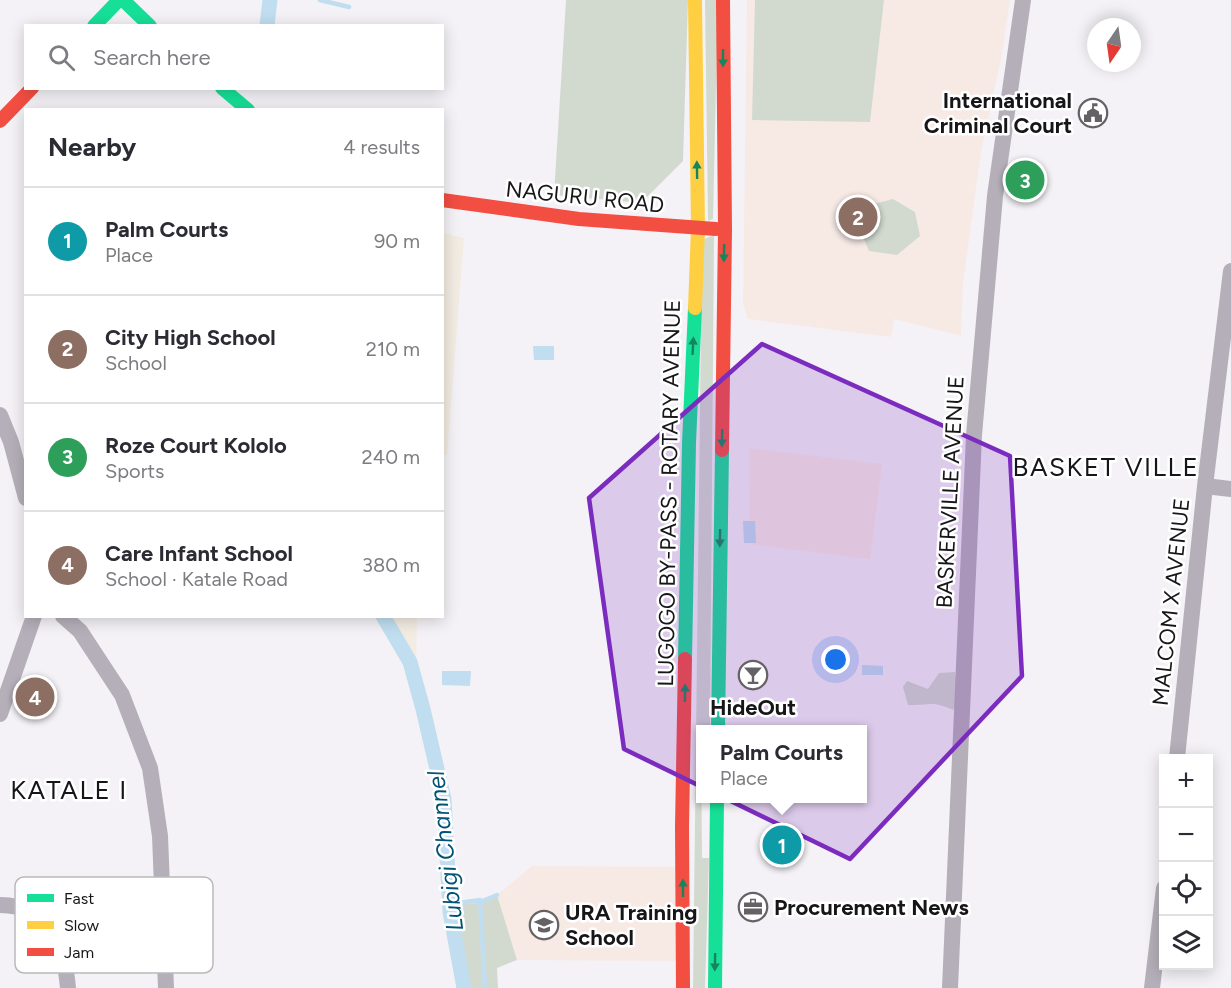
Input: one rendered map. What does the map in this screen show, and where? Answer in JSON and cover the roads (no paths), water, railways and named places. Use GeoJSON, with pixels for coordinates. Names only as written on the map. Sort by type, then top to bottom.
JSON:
{"type":"FeatureCollection","features":[{"type":"Feature","properties":{"kind":"main road"},"geometry":{"type":"LineString","coordinates":[[96,24],[121,0],[148,24]]}},
{"type":"Feature","properties":{"kind":"main road","name":"LUGOGO BY-PASS - ROTARY AVENUE"},"geometry":{"type":"LineString","coordinates":[[683,988],[682,828],[689,444],[698,228],[695,0]]}},
{"type":"Feature","properties":{"kind":"main road"},"geometry":{"type":"LineString","coordinates":[[718,725],[725,230],[723,0]]}},
{"type":"Feature","properties":{"kind":"main road"},"geometry":{"type":"LineString","coordinates":[[0,120],[30,90]]}},
{"type":"Feature","properties":{"kind":"main road"},"geometry":{"type":"LineString","coordinates":[[224,90],[246,108]]}},
{"type":"Feature","properties":{"kind":"main road","name":"NAGURU ROAD"},"geometry":{"type":"LineString","coordinates":[[444,200],[583,220],[725,230]]}},
{"type":"Feature","properties":{"kind":"main road"},"geometry":{"type":"LineString","coordinates":[[715,988],[717,803]]}},
{"type":"Feature","properties":{"kind":"street","name":"BASKERVILLE AVENUE"},"geometry":{"type":"LineString","coordinates":[[950,988],[974,435],[995,196],[1023,0]]}},
{"type":"Feature","properties":{"kind":"street","name":"MALCOM X AVENUE"},"geometry":{"type":"LineString","coordinates":[[1178,754],[1205,486],[1231,271]]}},
{"type":"Feature","properties":{"kind":"street"},"geometry":{"type":"LineString","coordinates":[[0,415],[18,439],[24,483]]}},
{"type":"Feature","properties":{"kind":"street"},"geometry":{"type":"LineString","coordinates":[[1205,486],[1231,489]]}},
{"type":"Feature","properties":{"kind":"street"},"geometry":{"type":"LineString","coordinates":[[0,714],[33,618]]}},
{"type":"Feature","properties":{"kind":"street"},"geometry":{"type":"LineString","coordinates":[[65,618],[80,632],[122,694],[150,768],[160,836],[162,877]]}},
{"type":"Feature","properties":{"kind":"street"},"geometry":{"type":"LineString","coordinates":[[0,905],[15,908]]}},
{"type":"Feature","properties":{"kind":"street"},"geometry":{"type":"LineString","coordinates":[[1152,988],[1161,916]]}},
{"type":"Feature","properties":{"kind":"street"},"geometry":{"type":"LineString","coordinates":[[65,973],[68,988]]}},
{"type":"Feature","properties":{"kind":"street"},"geometry":{"type":"LineString","coordinates":[[165,973],[166,988]]}},
{"type":"Feature","properties":{"kind":"water"},"geometry":{"type":"Polygon","coordinates":[[[1022,166],[1036,168],[1030,178],[1035,193],[1025,194],[1017,189],[1016,184],[1020,176],[1018,173],[1022,166]]]}},
{"type":"Feature","properties":{"kind":"water"},"geometry":{"type":"Polygon","coordinates":[[[533,346],[554,346],[554,360],[534,360],[533,346]]]}},
{"type":"Feature","properties":{"kind":"water"},"geometry":{"type":"Polygon","coordinates":[[[743,521],[755,521],[756,543],[744,543],[743,521]]]}},
{"type":"Feature","properties":{"kind":"water"},"geometry":{"type":"Polygon","coordinates":[[[862,665],[883,666],[883,675],[862,675],[862,665]]]}},
{"type":"Feature","properties":{"kind":"water"},"geometry":{"type":"Polygon","coordinates":[[[442,671],[471,671],[470,686],[442,685],[442,671]]]}},
{"type":"Feature","properties":{"kind":"waterway","name":"Lubigi Channel"},"geometry":{"type":"LineString","coordinates":[[267,24],[270,0]]}},
{"type":"Feature","properties":{"kind":"waterway"},"geometry":{"type":"LineString","coordinates":[[320,0],[349,7]]}},
{"type":"Feature","properties":{"kind":"waterway","name":"Lubigi Channel"},"geometry":{"type":"LineString","coordinates":[[384,618],[410,662],[444,799],[450,912],[464,988]]}},
{"type":"Feature","properties":{"kind":"waterway"},"geometry":{"type":"LineString","coordinates":[[478,903],[497,895]]}},
{"type":"Feature","properties":{"kind":"waterway"},"geometry":{"type":"LineString","coordinates":[[450,912],[451,904],[480,900],[485,988]]}},
{"type":"Feature","properties":{"kind":"place","name":"International Criminal Court"},"geometry":{"type":"Point","coordinates":[1093,113]}},
{"type":"Feature","properties":{"kind":"place","name":"Roze Court Kololo"},"geometry":{"type":"Point","coordinates":[1025,180]}},
{"type":"Feature","properties":{"kind":"place","name":"City High School"},"geometry":{"type":"Point","coordinates":[858,217]}},
{"type":"Feature","properties":{"kind":"place","name":"HideOut"},"geometry":{"type":"Point","coordinates":[753,675]}},
{"type":"Feature","properties":{"kind":"place","name":"Care Infant School"},"geometry":{"type":"Point","coordinates":[35,697]}},
{"type":"Feature","properties":{"kind":"place","name":"Palm Courts"},"geometry":{"type":"Point","coordinates":[782,845]}},
{"type":"Feature","properties":{"kind":"place","name":"Procurement News"},"geometry":{"type":"Point","coordinates":[753,907]}},
{"type":"Feature","properties":{"kind":"place","name":"URA Training School"},"geometry":{"type":"Point","coordinates":[544,925]}},
{"type":"Feature","properties":{"kind":"district","name":"BASKET VILLE"},"geometry":{"type":"Point","coordinates":[1106,467]}},
{"type":"Feature","properties":{"kind":"district","name":"KATALE I"},"geometry":{"type":"Point","coordinates":[69,790]}}]}
